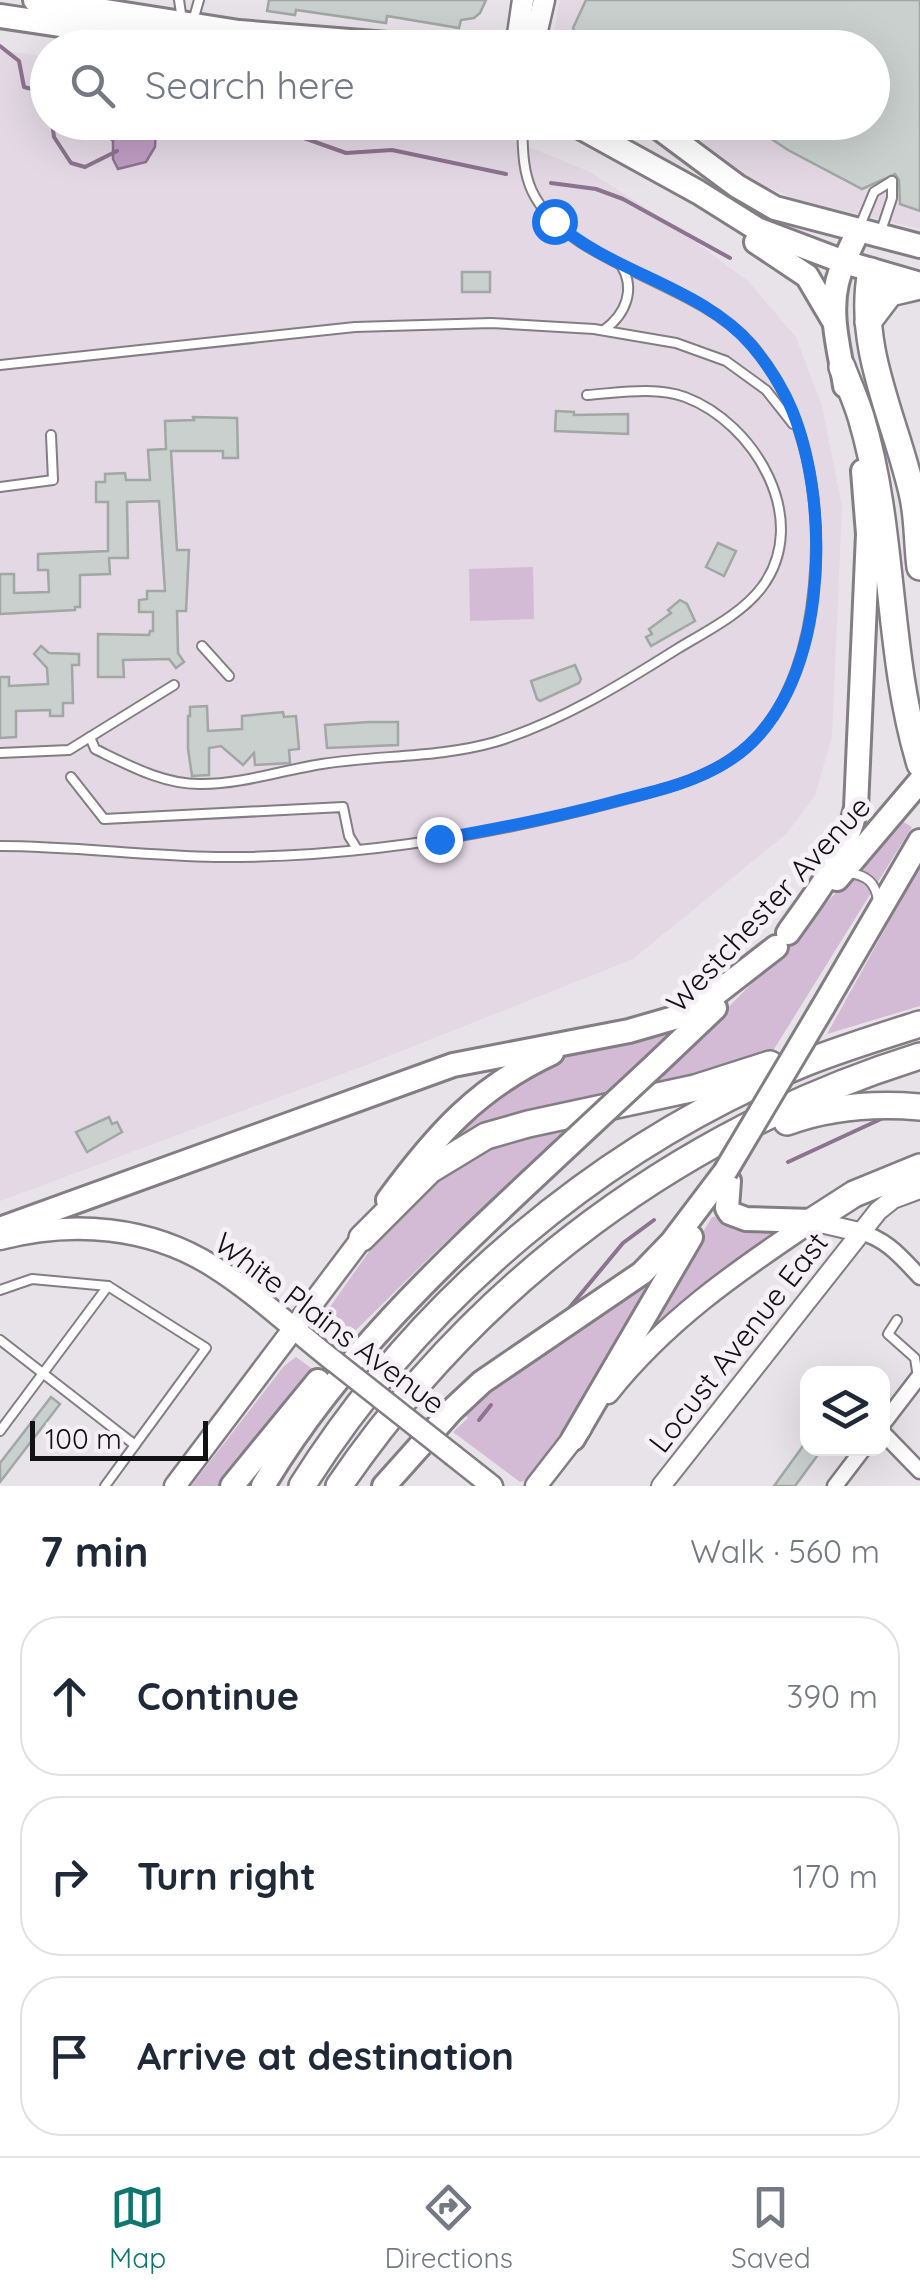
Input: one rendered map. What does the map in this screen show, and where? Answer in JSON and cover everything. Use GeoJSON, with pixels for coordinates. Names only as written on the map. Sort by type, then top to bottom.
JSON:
{"type":"FeatureCollection","features":[{"type":"Feature","properties":{"kind":"highway"},"geometry":{"type":"LineString","coordinates":[[872,271],[868,322],[914,501],[920,566]]}},
{"type":"Feature","properties":{"kind":"highway"},"geometry":{"type":"LineString","coordinates":[[868,322],[890,294],[920,285]]}},
{"type":"Feature","properties":{"kind":"highway"},"geometry":{"type":"LineString","coordinates":[[842,367],[861,417],[870,458],[911,729],[920,764]]}},
{"type":"Feature","properties":{"kind":"highway"},"geometry":{"type":"LineString","coordinates":[[302,1486],[360,1402],[419,1334],[482,1271],[550,1213],[623,1161],[700,1115],[804,1064],[920,1024]]}},
{"type":"Feature","properties":{"kind":"highway"},"geometry":{"type":"LineString","coordinates":[[362,1238],[430,1170],[486,1136],[695,1088],[796,1057],[878,1038]]}},
{"type":"Feature","properties":{"kind":"highway"},"geometry":{"type":"LineString","coordinates":[[339,1486],[395,1410],[472,1324],[570,1238],[703,1150],[808,1097],[920,1056]]}},
{"type":"Feature","properties":{"kind":"highway"},"geometry":{"type":"LineString","coordinates":[[641,1188],[770,1128],[821,1111],[854,1106],[920,1107]]}},
{"type":"Feature","properties":{"kind":"highway"},"geometry":{"type":"LineString","coordinates":[[812,1222],[854,1194],[920,1167]]}},
{"type":"Feature","properties":{"kind":"main road"},"geometry":{"type":"LineString","coordinates":[[35,0],[178,30]]}},
{"type":"Feature","properties":{"kind":"main road"},"geometry":{"type":"LineString","coordinates":[[519,30],[523,0]]}},
{"type":"Feature","properties":{"kind":"main road"},"geometry":{"type":"LineString","coordinates":[[538,30],[546,0]]}},
{"type":"Feature","properties":{"kind":"main road"},"geometry":{"type":"LineString","coordinates":[[546,0],[546,30]]}},
{"type":"Feature","properties":{"kind":"main road"},"geometry":{"type":"LineString","coordinates":[[0,16],[164,30]]}},
{"type":"Feature","properties":{"kind":"main road"},"geometry":{"type":"LineString","coordinates":[[600,140],[692,203],[800,269],[815,286],[835,329]]}},
{"type":"Feature","properties":{"kind":"main road"},"geometry":{"type":"LineString","coordinates":[[676,140],[755,198],[794,215],[920,246]]}},
{"type":"Feature","properties":{"kind":"main road"},"geometry":{"type":"LineString","coordinates":[[620,152],[698,192],[757,229],[920,285]]}},
{"type":"Feature","properties":{"kind":"main road"},"geometry":{"type":"LineString","coordinates":[[0,1229],[454,1065],[681,1016],[700,1006],[782,940],[836,863],[849,839],[856,808],[867,501],[835,329],[836,284],[844,262],[869,233]]}},
{"type":"Feature","properties":{"kind":"main road"},"geometry":{"type":"LineString","coordinates":[[869,233],[872,271]]}},
{"type":"Feature","properties":{"kind":"main road","name":"Westchester Avenue"},"geometry":{"type":"LineString","coordinates":[[425,1280],[782,940],[920,781]]}},
{"type":"Feature","properties":{"kind":"main road"},"geometry":{"type":"LineString","coordinates":[[573,1439],[920,841]]}},
{"type":"Feature","properties":{"kind":"main road"},"geometry":{"type":"LineString","coordinates":[[175,1486],[411,1169],[458,1114],[518,1070],[578,1041]]}},
{"type":"Feature","properties":{"kind":"main road"},"geometry":{"type":"LineString","coordinates":[[722,1181],[727,1208],[738,1217],[812,1222]]}},
{"type":"Feature","properties":{"kind":"main road"},"geometry":{"type":"LineString","coordinates":[[384,1486],[482,1382],[642,1273],[722,1181]]}},
{"type":"Feature","properties":{"kind":"main road"},"geometry":{"type":"LineString","coordinates":[[536,1486],[640,1355],[670,1324],[720,1283],[812,1222]]}},
{"type":"Feature","properties":{"kind":"main road","name":"White Plains Avenue"},"geometry":{"type":"LineString","coordinates":[[0,1240],[29,1232],[89,1228],[154,1240],[214,1266],[492,1486]]}},
{"type":"Feature","properties":{"kind":"main road"},"geometry":{"type":"LineString","coordinates":[[232,1486],[360,1336],[425,1280]]}},
{"type":"Feature","properties":{"kind":"main road"},"geometry":{"type":"LineString","coordinates":[[262,1486],[331,1386],[425,1280]]}},
{"type":"Feature","properties":{"kind":"street","name":"Locust Avenue East"},"geometry":{"type":"LineString","coordinates":[[661,1486],[859,1232],[894,1199],[920,1189]]}},
{"type":"Feature","properties":{"kind":"street"},"geometry":{"type":"LineString","coordinates":[[812,1222],[872,1235],[890,1246],[920,1277]]}},
{"type":"Feature","properties":{"kind":"street"},"geometry":{"type":"LineString","coordinates":[[890,1417],[918,1378]]}},
{"type":"Feature","properties":{"kind":"street"},"geometry":{"type":"LineString","coordinates":[[890,1437],[920,1471]]}},
{"type":"Feature","properties":{"kind":"street"},"geometry":{"type":"LineString","coordinates":[[834,1486],[858,1456]]}},
{"type":"Feature","properties":{"kind":"lane"},"geometry":{"type":"LineString","coordinates":[[180,0],[187,30]]}},
{"type":"Feature","properties":{"kind":"lane"},"geometry":{"type":"LineString","coordinates":[[188,30],[199,0]]}},
{"type":"Feature","properties":{"kind":"lane"},"geometry":{"type":"LineString","coordinates":[[0,846],[216,857],[357,849],[499,828],[699,777],[750,744],[774,717],[792,681],[814,595],[816,520],[802,439],[777,380],[741,334],[710,309],[566,232],[540,205],[524,166],[523,140]]}},
{"type":"Feature","properties":{"kind":"lane"},"geometry":{"type":"LineString","coordinates":[[892,181],[892,198],[869,233],[874,192],[892,181]]}},
{"type":"Feature","properties":{"kind":"lane"},"geometry":{"type":"LineString","coordinates":[[604,330],[622,311],[629,292],[625,271],[618,262]]}},
{"type":"Feature","properties":{"kind":"lane"},"geometry":{"type":"LineString","coordinates":[[0,365],[356,327],[491,322],[604,330],[676,343],[726,360],[766,390],[802,439]]}},
{"type":"Feature","properties":{"kind":"lane"},"geometry":{"type":"LineString","coordinates":[[90,737],[95,749],[146,773],[202,784],[324,763],[390,758],[492,742],[592,700],[738,610],[760,590],[777,563],[780,539],[772,478],[755,450],[718,416],[684,397],[652,391],[587,395]]}},
{"type":"Feature","properties":{"kind":"lane"},"geometry":{"type":"LineString","coordinates":[[0,487],[53,480],[51,434]]}},
{"type":"Feature","properties":{"kind":"lane"},"geometry":{"type":"LineString","coordinates":[[202,646],[229,676]]}},
{"type":"Feature","properties":{"kind":"lane"},"geometry":{"type":"LineString","coordinates":[[0,753],[69,750],[174,685]]}},
{"type":"Feature","properties":{"kind":"lane"},"geometry":{"type":"LineString","coordinates":[[71,777],[104,819],[343,807],[357,849]]}},
{"type":"Feature","properties":{"kind":"lane"},"geometry":{"type":"LineString","coordinates":[[843,873],[866,877],[878,897],[878,916]]}},
{"type":"Feature","properties":{"kind":"lane"},"geometry":{"type":"LineString","coordinates":[[0,1290],[32,1279],[108,1286],[206,1348],[104,1486]]}},
{"type":"Feature","properties":{"kind":"lane"},"geometry":{"type":"LineString","coordinates":[[0,1431],[108,1286]]}},
{"type":"Feature","properties":{"kind":"lane"},"geometry":{"type":"LineString","coordinates":[[897,1320],[888,1334],[916,1358],[918,1378]]}},
{"type":"Feature","properties":{"kind":"lane"},"geometry":{"type":"LineString","coordinates":[[0,1340],[135,1445]]}},
{"type":"Feature","properties":{"kind":"shaded area"},"geometry":{"type":"Polygon","coordinates":[[[560,0],[920,0],[920,229],[795,199],[754,181],[700,140],[890,140],[890,30],[554,30],[560,0]]]}},
{"type":"Feature","properties":{"kind":"shaded area"},"geometry":{"type":"Polygon","coordinates":[[[0,50],[30,54],[30,140],[512,140],[590,172],[678,229],[748,281],[796,337],[822,406],[842,506],[832,736],[815,796],[786,834],[633,959],[366,1065],[0,1201],[0,50]]]}},
{"type":"Feature","properties":{"kind":"shaded area"},"geometry":{"type":"Polygon","coordinates":[[[155,140],[155,147],[146,162],[118,169],[113,159],[113,141],[155,140]]]}},
{"type":"Feature","properties":{"kind":"shaded area"},"geometry":{"type":"Polygon","coordinates":[[[533,567],[534,619],[470,621],[469,569],[533,567]]]}},
{"type":"Feature","properties":{"kind":"shaded area"},"geometry":{"type":"Polygon","coordinates":[[[898,819],[912,827],[771,1054],[646,1088],[776,958],[898,819]]]}},
{"type":"Feature","properties":{"kind":"shaded area"},"geometry":{"type":"Polygon","coordinates":[[[920,866],[920,1006],[827,1034],[920,866]]]}},
{"type":"Feature","properties":{"kind":"shaded area"},"geometry":{"type":"Polygon","coordinates":[[[676,1027],[602,1096],[468,1134],[458,1132],[485,1099],[554,1060],[602,1042],[676,1027]]]}},
{"type":"Feature","properties":{"kind":"shaded area"},"geometry":{"type":"Polygon","coordinates":[[[576,1123],[437,1250],[341,1345],[321,1330],[322,1318],[374,1244],[436,1177],[486,1146],[576,1123]]]}},
{"type":"Feature","properties":{"kind":"shaded area"},"geometry":{"type":"Polygon","coordinates":[[[712,1217],[783,1229],[672,1311],[643,1339],[640,1337],[712,1217]]]}},
{"type":"Feature","properties":{"kind":"shaded area"},"geometry":{"type":"Polygon","coordinates":[[[665,1269],[578,1412],[530,1479],[520,1482],[453,1432],[468,1418],[465,1414],[535,1357],[601,1317],[665,1269]]]}},
{"type":"Feature","properties":{"kind":"shaded area"},"geometry":{"type":"Polygon","coordinates":[[[296,1357],[318,1373],[224,1486],[191,1486],[284,1366],[296,1357]]]}},
{"type":"Feature","properties":{"kind":"building"},"geometry":{"type":"Polygon","coordinates":[[[269,0],[486,0],[480,13],[461,20],[459,28],[387,16],[386,23],[296,10],[295,15],[267,11],[269,0]]]}},
{"type":"Feature","properties":{"kind":"building"},"geometry":{"type":"Polygon","coordinates":[[[586,0],[920,0],[920,211],[900,204],[895,174],[862,189],[773,140],[890,140],[890,30],[573,28],[586,0]]]}},
{"type":"Feature","properties":{"kind":"building"},"geometry":{"type":"Polygon","coordinates":[[[462,272],[490,272],[490,292],[462,292],[462,272]]]}},
{"type":"Feature","properties":{"kind":"building"},"geometry":{"type":"Polygon","coordinates":[[[556,411],[574,415],[628,414],[628,434],[555,431],[556,411]]]}},
{"type":"Feature","properties":{"kind":"building"},"geometry":{"type":"Polygon","coordinates":[[[193,417],[237,418],[238,458],[223,458],[223,451],[171,451],[177,550],[189,550],[186,611],[177,611],[178,653],[184,662],[176,668],[169,659],[123,660],[124,677],[98,677],[98,634],[149,635],[153,631],[153,612],[139,612],[139,600],[147,599],[147,591],[165,591],[159,501],[127,502],[128,558],[109,558],[110,574],[80,575],[80,607],[75,610],[0,614],[0,574],[14,574],[14,593],[49,592],[48,570],[38,570],[38,554],[108,551],[108,502],[96,502],[96,482],[105,482],[105,474],[125,473],[126,480],[150,480],[148,450],[166,449],[165,421],[194,420],[193,417]]]}},
{"type":"Feature","properties":{"kind":"building"},"geometry":{"type":"Polygon","coordinates":[[[718,543],[736,551],[724,576],[706,567],[718,543]]]}},
{"type":"Feature","properties":{"kind":"building"},"geometry":{"type":"Polygon","coordinates":[[[680,600],[687,604],[695,621],[651,646],[646,637],[652,634],[649,629],[671,613],[668,610],[680,600]]]}},
{"type":"Feature","properties":{"kind":"building"},"geometry":{"type":"Polygon","coordinates":[[[41,646],[49,653],[79,654],[79,665],[72,665],[73,703],[63,703],[63,716],[50,716],[50,710],[16,711],[16,737],[0,738],[0,677],[9,677],[9,686],[48,684],[47,668],[34,654],[41,646]]]}},
{"type":"Feature","properties":{"kind":"building"},"geometry":{"type":"Polygon","coordinates":[[[575,665],[579,683],[537,699],[531,681],[575,665]]]}},
{"type":"Feature","properties":{"kind":"building"},"geometry":{"type":"Polygon","coordinates":[[[207,706],[208,731],[242,729],[242,716],[283,712],[284,717],[296,716],[299,749],[289,750],[290,763],[255,765],[254,753],[243,765],[221,746],[209,748],[209,775],[192,776],[188,716],[190,707],[207,706]]]}},
{"type":"Feature","properties":{"kind":"building"},"geometry":{"type":"Polygon","coordinates":[[[398,722],[398,745],[327,748],[325,725],[398,722]]]}},
{"type":"Feature","properties":{"kind":"building"},"geometry":{"type":"Polygon","coordinates":[[[109,1117],[122,1132],[87,1152],[76,1132],[109,1117]]]}},
{"type":"Feature","properties":{"kind":"building"},"geometry":{"type":"Polygon","coordinates":[[[51,1397],[60,1404],[0,1482],[0,1463],[51,1397]]]}},
{"type":"Feature","properties":{"kind":"building"},"geometry":{"type":"Polygon","coordinates":[[[800,1450],[800,1456],[817,1456],[795,1486],[774,1486],[800,1450]]]}},
{"type":"Feature","properties":{"kind":"waterway"},"geometry":{"type":"LineString","coordinates":[[0,46],[19,61],[24,87],[30,89]]}},
{"type":"Feature","properties":{"kind":"waterway"},"geometry":{"type":"LineString","coordinates":[[56,140],[71,163],[85,167],[117,151]]}},
{"type":"Feature","properties":{"kind":"waterway"},"geometry":{"type":"LineString","coordinates":[[310,140],[346,153],[392,150],[506,174]]}},
{"type":"Feature","properties":{"kind":"waterway"},"geometry":{"type":"LineString","coordinates":[[551,183],[596,189],[623,199],[730,258]]}},
{"type":"Feature","properties":{"kind":"waterway"},"geometry":{"type":"LineString","coordinates":[[788,1162],[881,1119]]}},
{"type":"Feature","properties":{"kind":"waterway"},"geometry":{"type":"LineString","coordinates":[[565,1313],[623,1243],[654,1220]]}},
{"type":"Feature","properties":{"kind":"waterway"},"geometry":{"type":"LineString","coordinates":[[479,1420],[491,1405]]}},
{"type":"Feature","properties":{"kind":"route"},"geometry":{"type":"LineString","coordinates":[[439,839],[543,820],[650,792],[699,777],[730,760],[763,731],[783,701],[798,664],[814,595],[816,520],[807,458],[792,412],[765,362],[710,309],[584,243],[554,221]]}}]}
